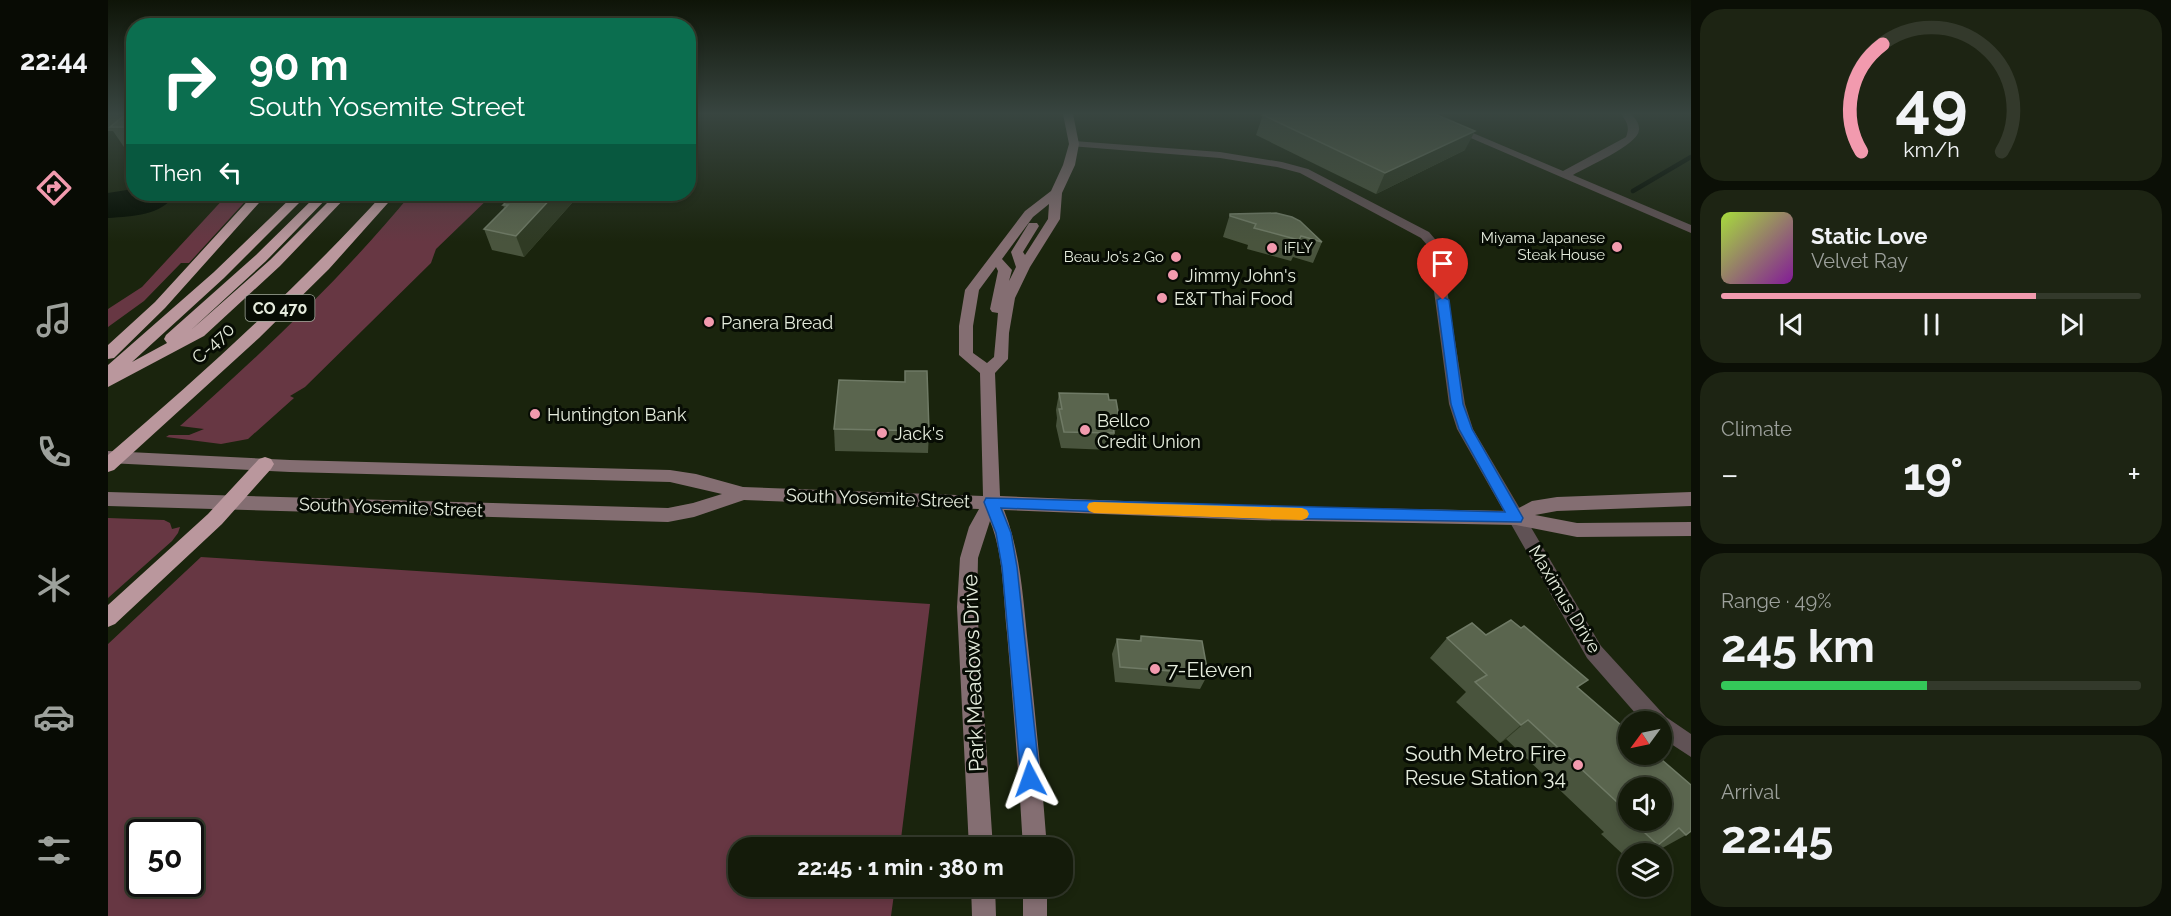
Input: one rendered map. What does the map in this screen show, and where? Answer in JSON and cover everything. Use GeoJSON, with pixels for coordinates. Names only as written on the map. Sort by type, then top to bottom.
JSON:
{"type":"FeatureCollection","features":[{"type":"Feature","properties":{"kind":"highway"},"geometry":{"type":"LineString","coordinates":[[108,354],[160,304],[255,201]]}},
{"type":"Feature","properties":{"kind":"highway"},"geometry":{"type":"LineString","coordinates":[[108,374],[219,276],[295,201]]}},
{"type":"Feature","properties":{"kind":"highway"},"geometry":{"type":"LineString","coordinates":[[146,362],[225,291],[319,201]]}},
{"type":"Feature","properties":{"kind":"highway"},"geometry":{"type":"LineString","coordinates":[[108,381],[185,341],[218,317],[336,201]]}},
{"type":"Feature","properties":{"kind":"highway","name":"C-470"},"geometry":{"type":"LineString","coordinates":[[108,465],[293,296],[383,201]]}},
{"type":"Feature","properties":{"kind":"highway"},"geometry":{"type":"LineString","coordinates":[[108,618],[231,502],[265,464]]}},
{"type":"Feature","properties":{"kind":"main road"},"geometry":{"type":"LineString","coordinates":[[987,371],[1001,359],[1008,298],[1023,267],[1054,219],[1056,193],[1071,157]]}},
{"type":"Feature","properties":{"kind":"main road"},"geometry":{"type":"LineString","coordinates":[[987,371],[966,355],[966,326],[972,290],[1029,214],[1056,193]]}},
{"type":"Feature","properties":{"kind":"main road"},"geometry":{"type":"LineString","coordinates":[[1023,267],[1017,252],[1034,225],[1029,214]]}},
{"type":"Feature","properties":{"kind":"main road"},"geometry":{"type":"LineString","coordinates":[[996,260],[1005,270],[991,343],[1001,354]]}},
{"type":"Feature","properties":{"kind":"main road"},"geometry":{"type":"LineString","coordinates":[[987,371],[992,502],[1004,533],[1010,567],[1029,756],[1034,837]]}},
{"type":"Feature","properties":{"kind":"main road","name":"South Yosemite Street"},"geometry":{"type":"LineString","coordinates":[[108,457],[670,476],[696,480],[743,493],[1252,513],[1516,518],[1576,530],[1691,529]]}},
{"type":"Feature","properties":{"kind":"main road","name":"South Yosemite Street"},"geometry":{"type":"LineString","coordinates":[[108,499],[668,515],[694,510],[743,493]]}},
{"type":"Feature","properties":{"kind":"main road","name":"South Yosemite Street"},"geometry":{"type":"LineString","coordinates":[[1516,518],[1532,508],[1557,504],[1691,499]]}},
{"type":"Feature","properties":{"kind":"main road","name":"Park Meadows Drive"},"geometry":{"type":"LineString","coordinates":[[980,837],[967,607],[969,558],[978,526],[992,502]]}},
{"type":"Feature","properties":{"kind":"main road"},"geometry":{"type":"LineString","coordinates":[[983,897],[984,916]]}},
{"type":"Feature","properties":{"kind":"main road"},"geometry":{"type":"LineString","coordinates":[[1035,897],[1035,916]]}},
{"type":"Feature","properties":{"kind":"street","name":"Maximus Drive"},"geometry":{"type":"LineString","coordinates":[[1220,157],[1257,160],[1304,171],[1425,235],[1434,245],[1457,404],[1465,429],[1594,652],[1647,711]]}},
{"type":"Feature","properties":{"kind":"street"},"geometry":{"type":"LineString","coordinates":[[1521,157],[1691,229]]}},
{"type":"Feature","properties":{"kind":"street"},"geometry":{"type":"LineString","coordinates":[[1564,175],[1597,157]]}},
{"type":"Feature","properties":{"kind":"street"},"geometry":{"type":"LineString","coordinates":[[1672,733],[1691,747]]}},
{"type":"Feature","properties":{"kind":"shaded area"},"geometry":{"type":"Polygon","coordinates":[[[126,190],[126,201],[170,201],[146,214],[108,218],[108,193],[126,190]]]}},
{"type":"Feature","properties":{"kind":"shaded area"},"geometry":{"type":"Polygon","coordinates":[[[222,201],[246,201],[189,263],[181,263],[144,301],[108,327],[108,309],[142,287],[222,201]]]}},
{"type":"Feature","properties":{"kind":"shaded area"},"geometry":{"type":"Polygon","coordinates":[[[405,201],[486,201],[436,249],[431,263],[305,387],[290,396],[294,398],[248,439],[221,444],[166,437],[189,435],[204,429],[180,426],[300,314],[405,201]]]}},
{"type":"Feature","properties":{"kind":"shaded area"},"geometry":{"type":"Polygon","coordinates":[[[108,518],[164,520],[170,523],[172,529],[180,527],[172,541],[108,598],[108,518]]]}},
{"type":"Feature","properties":{"kind":"shaded area"},"geometry":{"type":"Polygon","coordinates":[[[201,557],[930,604],[901,837],[728,837],[728,897],[894,897],[891,916],[108,916],[108,644],[201,557]]]}},
{"type":"Feature","properties":{"kind":"building"},"geometry":{"type":"Polygon","coordinates":[[[1351,157],[1420,157],[1385,173],[1351,157]]]}},
{"type":"Feature","properties":{"kind":"building"},"geometry":{"type":"Polygon","coordinates":[[[507,201],[548,201],[516,236],[484,229],[508,205],[503,205],[507,201]]]}},
{"type":"Feature","properties":{"kind":"building"},"geometry":{"type":"Polygon","coordinates":[[[1276,213],[1300,221],[1322,242],[1301,236],[1299,240],[1254,228],[1256,224],[1230,216],[1230,214],[1276,213]]]}},
{"type":"Feature","properties":{"kind":"building"},"geometry":{"type":"Polygon","coordinates":[[[905,371],[927,371],[929,431],[834,429],[839,380],[905,382],[905,371]]]}},
{"type":"Feature","properties":{"kind":"building"},"geometry":{"type":"Polygon","coordinates":[[[1059,393],[1108,394],[1109,400],[1116,400],[1119,417],[1111,417],[1114,433],[1064,432],[1059,409],[1062,409],[1059,393]]]}},
{"type":"Feature","properties":{"kind":"building"},"geometry":{"type":"Polygon","coordinates":[[[1511,620],[1521,628],[1524,626],[1588,680],[1577,687],[1618,722],[1618,765],[1668,765],[1691,785],[1691,831],[1686,835],[1679,828],[1660,843],[1656,843],[1643,831],[1672,831],[1672,777],[1618,777],[1618,803],[1528,720],[1521,725],[1475,682],[1487,675],[1447,638],[1472,623],[1486,635],[1511,620]]]}},
{"type":"Feature","properties":{"kind":"building"},"geometry":{"type":"Polygon","coordinates":[[[1141,636],[1202,641],[1208,674],[1120,667],[1117,639],[1141,641],[1141,636]]]}},
{"type":"Feature","properties":{"kind":"waterway"},"geometry":{"type":"LineString","coordinates":[[1633,191],[1691,157]]}},
{"type":"Feature","properties":{"kind":"slow traffic"},"geometry":{"type":"LineString","coordinates":[[1094,507],[1302,514]]}},
{"type":"Feature","properties":{"kind":"place","name":"Miyama Japanese Steak House"},"geometry":{"type":"Point","coordinates":[1617,247]}},
{"type":"Feature","properties":{"kind":"place","name":"iFLY"},"geometry":{"type":"Point","coordinates":[1272,248]}},
{"type":"Feature","properties":{"kind":"place","name":"Beau Jo's 2 Go"},"geometry":{"type":"Point","coordinates":[1176,257]}},
{"type":"Feature","properties":{"kind":"place","name":"Jimmy John's"},"geometry":{"type":"Point","coordinates":[1173,275]}},
{"type":"Feature","properties":{"kind":"place","name":"E&T Thai Food"},"geometry":{"type":"Point","coordinates":[1162,298]}},
{"type":"Feature","properties":{"kind":"place","name":"Panera Bread"},"geometry":{"type":"Point","coordinates":[709,322]}},
{"type":"Feature","properties":{"kind":"place","name":"Huntington Bank"},"geometry":{"type":"Point","coordinates":[535,414]}},
{"type":"Feature","properties":{"kind":"place","name":"Bellco Credit Union"},"geometry":{"type":"Point","coordinates":[1085,430]}},
{"type":"Feature","properties":{"kind":"place","name":"Jack's"},"geometry":{"type":"Point","coordinates":[882,433]}},
{"type":"Feature","properties":{"kind":"place","name":"7-Eleven"},"geometry":{"type":"Point","coordinates":[1155,669]}},
{"type":"Feature","properties":{"kind":"place","name":"South Metro Fire Resue Station 34"},"geometry":{"type":"Point","coordinates":[1578,765]}},
{"type":"Feature","properties":{"kind":"route"},"geometry":{"type":"LineString","coordinates":[[1030,779],[1010,567],[1004,533],[992,502],[1252,513],[1516,518],[1465,429],[1457,404],[1443,300]]}}]}
